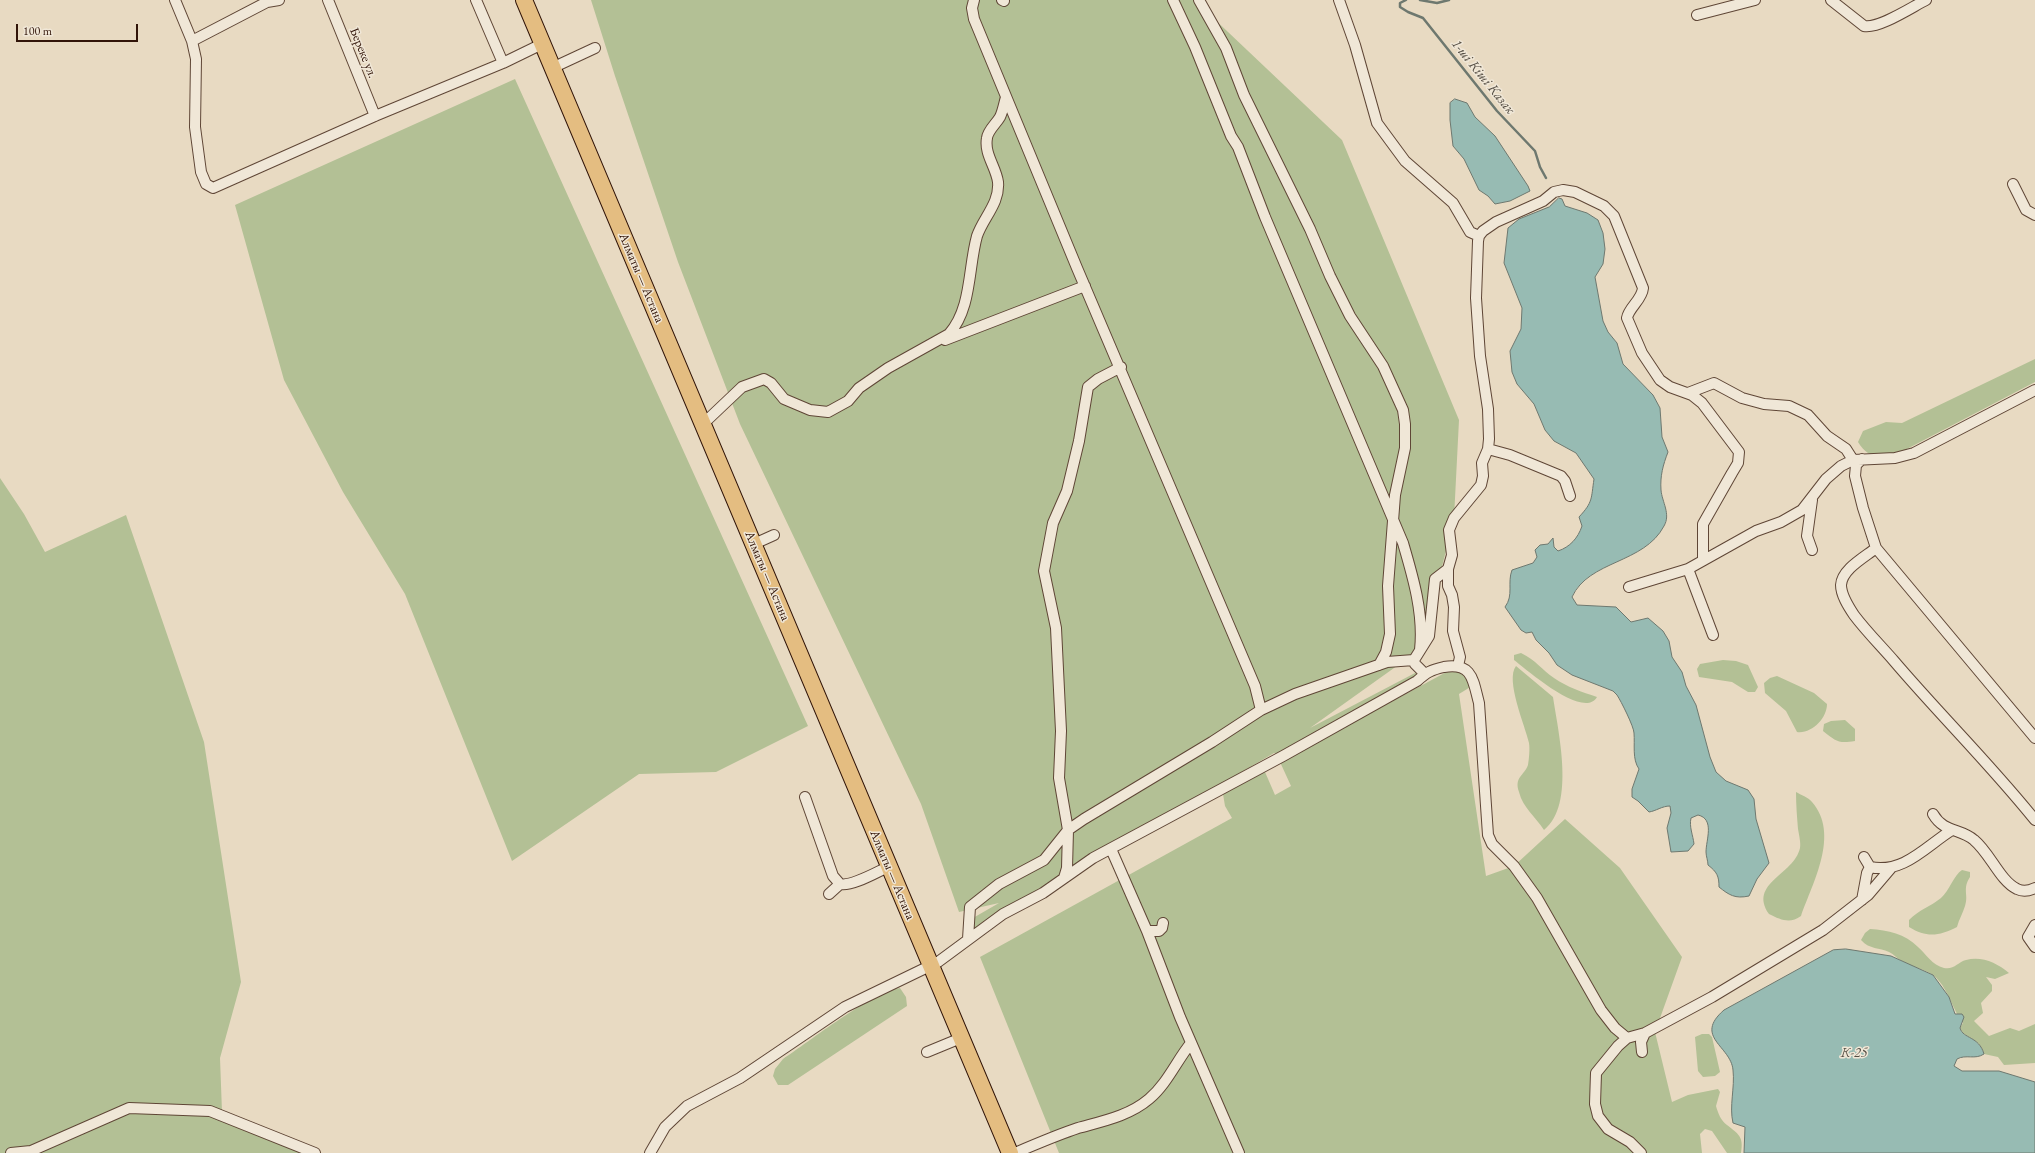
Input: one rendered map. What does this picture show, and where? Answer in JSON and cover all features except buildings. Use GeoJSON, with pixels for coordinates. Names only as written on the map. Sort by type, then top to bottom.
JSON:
{"type":"FeatureCollection","features":[{"type":"Feature","properties":{"kind":"highway","name":"Алматы — Астана"},"geometry":{"type":"LineString","coordinates":[[524,0],[754,544],[930,967],[1010,1153]]}},
{"type":"Feature","properties":{"kind":"street"},"geometry":{"type":"LineString","coordinates":[[175,0],[192,41],[196,59],[194,102],[196,142],[203,179],[210,186],[217,187],[375,116],[503,63],[542,44]]}},
{"type":"Feature","properties":{"kind":"street"},"geometry":{"type":"LineString","coordinates":[[192,41],[267,2],[278,0]]}},
{"type":"Feature","properties":{"kind":"street","name":"Береке ул."},"geometry":{"type":"LineString","coordinates":[[328,0],[375,116]]}},
{"type":"Feature","properties":{"kind":"street"},"geometry":{"type":"LineString","coordinates":[[476,0],[503,63]]}},
{"type":"Feature","properties":{"kind":"street"},"geometry":{"type":"LineString","coordinates":[[974,0],[972,8],[974,19],[1085,286],[1121,367],[1255,686],[1261,710]]}},
{"type":"Feature","properties":{"kind":"street"},"geometry":{"type":"LineString","coordinates":[[1173,0],[1195,47],[1231,136],[1238,147],[1265,217],[1403,543],[1416,588],[1422,636],[1420,650]]}},
{"type":"Feature","properties":{"kind":"street"},"geometry":{"type":"LineString","coordinates":[[1199,0],[1226,48],[1246,100],[1310,229],[1330,276],[1350,316],[1383,366],[1403,410],[1405,424],[1404,448],[1392,518],[1391,566],[1388,586],[1390,634],[1386,652],[1379,665]]}},
{"type":"Feature","properties":{"kind":"street"},"geometry":{"type":"LineString","coordinates":[[1339,0],[1357,51],[1377,123],[1405,161],[1453,203],[1459,210],[1470,232],[1479,236]]}},
{"type":"Feature","properties":{"kind":"street"},"geometry":{"type":"LineString","coordinates":[[1697,15],[1755,0]]}},
{"type":"Feature","properties":{"kind":"street"},"geometry":{"type":"LineString","coordinates":[[1831,0],[1864,26],[1869,27],[1894,17],[1926,0]]}},
{"type":"Feature","properties":{"kind":"street"},"geometry":{"type":"LineString","coordinates":[[552,68],[595,48]]}},
{"type":"Feature","properties":{"kind":"street"},"geometry":{"type":"LineString","coordinates":[[939,341],[956,327],[962,313],[977,235],[992,207],[997,193],[998,182],[988,153],[987,138],[1000,117],[1006,97]]}},
{"type":"Feature","properties":{"kind":"street"},"geometry":{"type":"LineString","coordinates":[[2013,184],[2026,210],[2035,215]]}},
{"type":"Feature","properties":{"kind":"street"},"geometry":{"type":"LineString","coordinates":[[1458,666],[1460,657],[1453,631],[1454,606],[1452,595],[1448,586],[1448,569],[1452,555],[1448,530],[1451,523],[1481,485],[1483,476],[1482,462],[1488,449],[1488,409],[1480,356],[1476,298],[1479,236],[1496,222],[1543,201],[1558,191],[1575,192],[1604,206],[1614,216],[1643,288],[1642,294],[1628,312],[1627,318],[1642,353],[1660,380],[1670,387],[1694,394],[1739,452],[1738,462],[1703,524],[1702,560]]}},
{"type":"Feature","properties":{"kind":"street"},"geometry":{"type":"LineString","coordinates":[[703,424],[742,387],[764,379],[771,383],[784,399],[810,410],[828,412],[833,411],[881,372],[939,341],[1011,316],[1085,286]]}},
{"type":"Feature","properties":{"kind":"street"},"geometry":{"type":"LineString","coordinates":[[1064,878],[1067,868],[1068,830],[1059,778],[1061,730],[1056,628],[1044,571],[1053,523],[1067,491],[1079,441],[1088,387],[1098,379],[1121,367]]}},
{"type":"Feature","properties":{"kind":"street"},"geometry":{"type":"LineString","coordinates":[[1694,394],[1707,384],[1714,383],[1752,401],[1793,407],[1808,415],[1827,436],[1846,449],[1858,460]]}},
{"type":"Feature","properties":{"kind":"street"},"geometry":{"type":"LineString","coordinates":[[1629,588],[1688,569],[1756,531],[1781,522],[1802,510],[1826,479],[1841,466],[1858,460],[1896,458],[1914,453],[2035,390]]}},
{"type":"Feature","properties":{"kind":"street"},"geometry":{"type":"LineString","coordinates":[[1488,449],[1510,455],[1561,476],[1565,481],[1570,496]]}},
{"type":"Feature","properties":{"kind":"street"},"geometry":{"type":"LineString","coordinates":[[1858,460],[1855,476],[1863,508],[1876,548],[2035,738]]}},
{"type":"Feature","properties":{"kind":"street"},"geometry":{"type":"LineString","coordinates":[[1812,499],[1807,536],[1812,550]]}},
{"type":"Feature","properties":{"kind":"street"},"geometry":{"type":"LineString","coordinates":[[754,544],[774,535]]}},
{"type":"Feature","properties":{"kind":"street"},"geometry":{"type":"LineString","coordinates":[[1876,548],[1844,576],[1841,586],[1844,598],[1855,615],[1873,637],[2035,820]]}},
{"type":"Feature","properties":{"kind":"street"},"geometry":{"type":"LineString","coordinates":[[1414,660],[1429,636],[1435,579],[1448,569]]}},
{"type":"Feature","properties":{"kind":"street"},"geometry":{"type":"LineString","coordinates":[[1688,569],[1713,635]]}},
{"type":"Feature","properties":{"kind":"street"},"geometry":{"type":"LineString","coordinates":[[968,939],[970,906],[999,884],[1044,860],[1068,830],[1212,742],[1261,710],[1294,694],[1379,665],[1414,660]]}},
{"type":"Feature","properties":{"kind":"street"},"geometry":{"type":"LineString","coordinates":[[1414,660],[1415,664],[1424,673]]}},
{"type":"Feature","properties":{"kind":"street"},"geometry":{"type":"LineString","coordinates":[[650,1153],[665,1127],[687,1106],[740,1078],[845,1007],[930,967],[1003,914],[1043,893],[1111,849],[1329,730],[1417,680],[1424,673],[1458,666],[1462,666],[1469,673],[1475,686],[1478,703],[1488,835],[1492,844],[1514,866],[1537,898],[1601,1010],[1615,1028],[1627,1038]]}},
{"type":"Feature","properties":{"kind":"street"},"geometry":{"type":"LineString","coordinates":[[805,797],[833,876],[840,884],[844,885],[853,882],[888,867]]}},
{"type":"Feature","properties":{"kind":"street"},"geometry":{"type":"LineString","coordinates":[[1934,814],[1938,821],[1952,830],[1967,835],[1979,844],[2012,886],[2022,891],[2035,888]]}},
{"type":"Feature","properties":{"kind":"street"},"geometry":{"type":"LineString","coordinates":[[1864,857],[1870,867],[1882,869],[1891,868],[1913,858],[1952,830]]}},
{"type":"Feature","properties":{"kind":"street"},"geometry":{"type":"LineString","coordinates":[[1111,849],[1147,931],[1191,1042],[1239,1153]]}},
{"type":"Feature","properties":{"kind":"street"},"geometry":{"type":"LineString","coordinates":[[1862,900],[1867,873],[1870,867]]}},
{"type":"Feature","properties":{"kind":"street"},"geometry":{"type":"LineString","coordinates":[[1641,1153],[1630,1142],[1608,1129],[1598,1116],[1595,1104],[1596,1073],[1618,1046],[1627,1038],[1646,1033],[1786,953],[1835,921],[1862,900],[1891,868]]}},
{"type":"Feature","properties":{"kind":"street"},"geometry":{"type":"LineString","coordinates":[[829,894],[840,884]]}},
{"type":"Feature","properties":{"kind":"street"},"geometry":{"type":"LineString","coordinates":[[1147,931],[1159,931],[1162,928],[1162,923]]}},
{"type":"Feature","properties":{"kind":"street"},"geometry":{"type":"LineString","coordinates":[[2035,925],[2028,937],[2035,947]]}},
{"type":"Feature","properties":{"kind":"street"},"geometry":{"type":"LineString","coordinates":[[1642,1052],[1641,1042],[1646,1033]]}},
{"type":"Feature","properties":{"kind":"street"},"geometry":{"type":"LineString","coordinates":[[927,1052],[961,1038]]}},
{"type":"Feature","properties":{"kind":"street"},"geometry":{"type":"LineString","coordinates":[[1015,1153],[1072,1131],[1126,1113],[1149,1099],[1178,1063],[1183,1052],[1191,1042]]}},
{"type":"Feature","properties":{"kind":"street"},"geometry":{"type":"LineString","coordinates":[[11,1153],[31,1151],[129,1108],[210,1111],[315,1153]]}},
{"type":"Feature","properties":{"kind":"green space"},"geometry":{"type":"Polygon","coordinates":[[[591,0],[1202,0],[1209,14],[1342,140],[1459,420],[1454,518],[1422,648],[1310,728],[1415,673],[1419,673],[1420,677],[1277,754],[1274,753],[1111,849],[972,938],[973,918],[999,903],[959,912],[921,804],[740,424],[678,262],[591,0]]]}},
{"type":"Feature","properties":{"kind":"green space"},"geometry":{"type":"Polygon","coordinates":[[[515,79],[808,726],[716,772],[639,774],[512,861],[405,594],[343,492],[284,380],[235,205],[515,79]]]}},
{"type":"Feature","properties":{"kind":"green space"},"geometry":{"type":"Polygon","coordinates":[[[2035,359],[2035,382],[1903,451],[1883,456],[1872,455],[1862,448],[1858,442],[1863,431],[1886,422],[1902,423],[2035,359]]]}},
{"type":"Feature","properties":{"kind":"green space"},"geometry":{"type":"Polygon","coordinates":[[[0,478],[24,514],[45,552],[126,515],[204,742],[241,982],[220,1058],[222,1112],[316,1153],[0,1153],[0,478]]]}},
{"type":"Feature","properties":{"kind":"green space"},"geometry":{"type":"Polygon","coordinates":[[[1521,653],[1559,681],[1597,697],[1590,702],[1580,702],[1568,698],[1543,682],[1514,660],[1514,655],[1521,653]]]}},
{"type":"Feature","properties":{"kind":"green space"},"geometry":{"type":"Polygon","coordinates":[[[1723,660],[1736,661],[1748,665],[1758,687],[1755,692],[1748,692],[1732,682],[1699,677],[1697,669],[1700,664],[1723,660]]]}},
{"type":"Feature","properties":{"kind":"green space"},"geometry":{"type":"Polygon","coordinates":[[[1516,666],[1553,697],[1561,747],[1562,786],[1560,803],[1554,819],[1544,830],[1523,803],[1518,787],[1520,777],[1528,765],[1529,743],[1514,692],[1513,673],[1516,666]]]}},
{"type":"Feature","properties":{"kind":"green space"},"geometry":{"type":"Polygon","coordinates":[[[1452,669],[1463,670],[1472,686],[1459,694],[1486,876],[1514,866],[1565,819],[1620,868],[1682,957],[1655,1032],[1672,1102],[1688,1095],[1718,1089],[1720,1092],[1716,1106],[1723,1121],[1741,1139],[1741,1153],[1727,1153],[1712,1131],[1705,1129],[1700,1134],[1702,1153],[1059,1153],[980,957],[1232,818],[1225,806],[1223,794],[1265,772],[1275,795],[1291,786],[1280,762],[1452,669]]]}},
{"type":"Feature","properties":{"kind":"green space"},"geometry":{"type":"Polygon","coordinates":[[[1777,676],[1814,693],[1827,704],[1824,715],[1818,724],[1813,728],[1803,732],[1797,732],[1786,711],[1765,693],[1764,683],[1770,678],[1777,676]]]}},
{"type":"Feature","properties":{"kind":"green space"},"geometry":{"type":"Polygon","coordinates":[[[1845,720],[1855,729],[1855,741],[1841,742],[1823,731],[1824,724],[1831,721],[1845,720]]]}},
{"type":"Feature","properties":{"kind":"green space"},"geometry":{"type":"Polygon","coordinates":[[[1796,792],[1810,800],[1820,815],[1824,829],[1824,843],[1822,858],[1801,916],[1793,920],[1785,920],[1769,914],[1764,903],[1764,894],[1774,880],[1790,865],[1800,848],[1796,792]]]}},
{"type":"Feature","properties":{"kind":"green space"},"geometry":{"type":"Polygon","coordinates":[[[1962,870],[1970,872],[1970,877],[1966,885],[1966,902],[1957,927],[1939,934],[1927,934],[1915,931],[1909,927],[1909,920],[1917,913],[1941,898],[1962,870]]]}},
{"type":"Feature","properties":{"kind":"green space"},"geometry":{"type":"Polygon","coordinates":[[[1870,929],[1883,930],[1908,939],[1940,967],[1951,968],[1966,960],[1978,959],[1994,963],[2009,973],[1995,979],[1986,977],[1992,985],[1992,991],[1981,1003],[1983,1013],[1974,1021],[1989,1036],[2010,1028],[2019,1031],[2035,1024],[2035,1063],[2004,1065],[1998,1057],[1984,1054],[1982,1048],[1976,1041],[1962,1032],[1960,1028],[1963,1023],[1938,980],[1930,973],[1906,963],[1885,950],[1871,947],[1864,943],[1861,940],[1865,933],[1870,929]]]}},
{"type":"Feature","properties":{"kind":"green space"},"geometry":{"type":"Polygon","coordinates":[[[900,988],[906,997],[907,1006],[788,1085],[778,1085],[773,1076],[775,1069],[783,1059],[858,1007],[888,991],[900,988]]]}},
{"type":"Feature","properties":{"kind":"green space"},"geometry":{"type":"Polygon","coordinates":[[[1702,1034],[1709,1034],[1712,1037],[1720,1072],[1715,1076],[1703,1077],[1698,1071],[1695,1037],[1702,1034]]]}},
{"type":"Feature","properties":{"kind":"water"},"geometry":{"type":"Polygon","coordinates":[[[1455,99],[1467,103],[1475,117],[1495,136],[1530,191],[1510,201],[1495,204],[1488,196],[1479,190],[1464,159],[1453,146],[1450,103],[1455,99]]]}},
{"type":"Feature","properties":{"kind":"water"},"geometry":{"type":"Polygon","coordinates":[[[1559,198],[1562,199],[1565,206],[1587,213],[1598,220],[1603,233],[1605,249],[1603,264],[1595,277],[1603,321],[1608,332],[1617,343],[1623,364],[1653,395],[1660,408],[1662,437],[1668,452],[1661,475],[1661,490],[1667,517],[1664,526],[1655,538],[1644,548],[1603,568],[1591,576],[1580,585],[1572,597],[1577,605],[1616,607],[1631,622],[1648,618],[1663,631],[1669,641],[1672,657],[1682,672],[1686,686],[1696,705],[1710,757],[1716,772],[1726,781],[1748,790],[1754,799],[1756,819],[1769,863],[1757,879],[1749,896],[1732,896],[1719,887],[1717,874],[1708,865],[1706,852],[1708,825],[1703,817],[1698,815],[1691,818],[1694,844],[1688,851],[1671,852],[1667,828],[1671,813],[1670,806],[1649,812],[1632,797],[1632,789],[1639,769],[1635,761],[1634,733],[1630,720],[1617,695],[1613,691],[1572,675],[1557,665],[1549,653],[1536,640],[1532,632],[1526,633],[1521,630],[1505,607],[1510,593],[1512,570],[1533,563],[1537,557],[1535,550],[1540,545],[1548,544],[1553,538],[1554,547],[1558,551],[1570,544],[1576,538],[1582,526],[1579,517],[1587,508],[1592,496],[1594,479],[1576,453],[1554,441],[1545,430],[1534,404],[1517,384],[1512,372],[1510,351],[1521,329],[1522,308],[1504,263],[1508,228],[1519,219],[1549,207],[1559,198]]]}},
{"type":"Feature","properties":{"kind":"water","name":"К-25"},"geometry":{"type":"Polygon","coordinates":[[[1846,949],[1891,956],[1933,975],[1949,997],[1955,1014],[1962,1014],[1964,1017],[1960,1028],[1962,1032],[1979,1044],[1984,1054],[1977,1057],[1964,1057],[1957,1059],[1954,1066],[1962,1071],[1999,1071],[2035,1082],[2035,1153],[1744,1153],[1745,1127],[1733,1123],[1732,1117],[1733,1070],[1731,1062],[1713,1035],[1712,1027],[1715,1019],[1724,1010],[1833,950],[1846,949]]]}},
{"type":"Feature","properties":{"kind":"waterway","name":"1-ші Кіші Казак"},"geometry":{"type":"LineString","coordinates":[[1406,0],[1400,3],[1400,7],[1423,18],[1497,111],[1535,151],[1540,167],[1546,178]]}},
{"type":"Feature","properties":{"kind":"waterway","name":"1-ші Кіші Казак"},"geometry":{"type":"LineString","coordinates":[[1420,0],[1437,3],[1449,0]]}}]}
